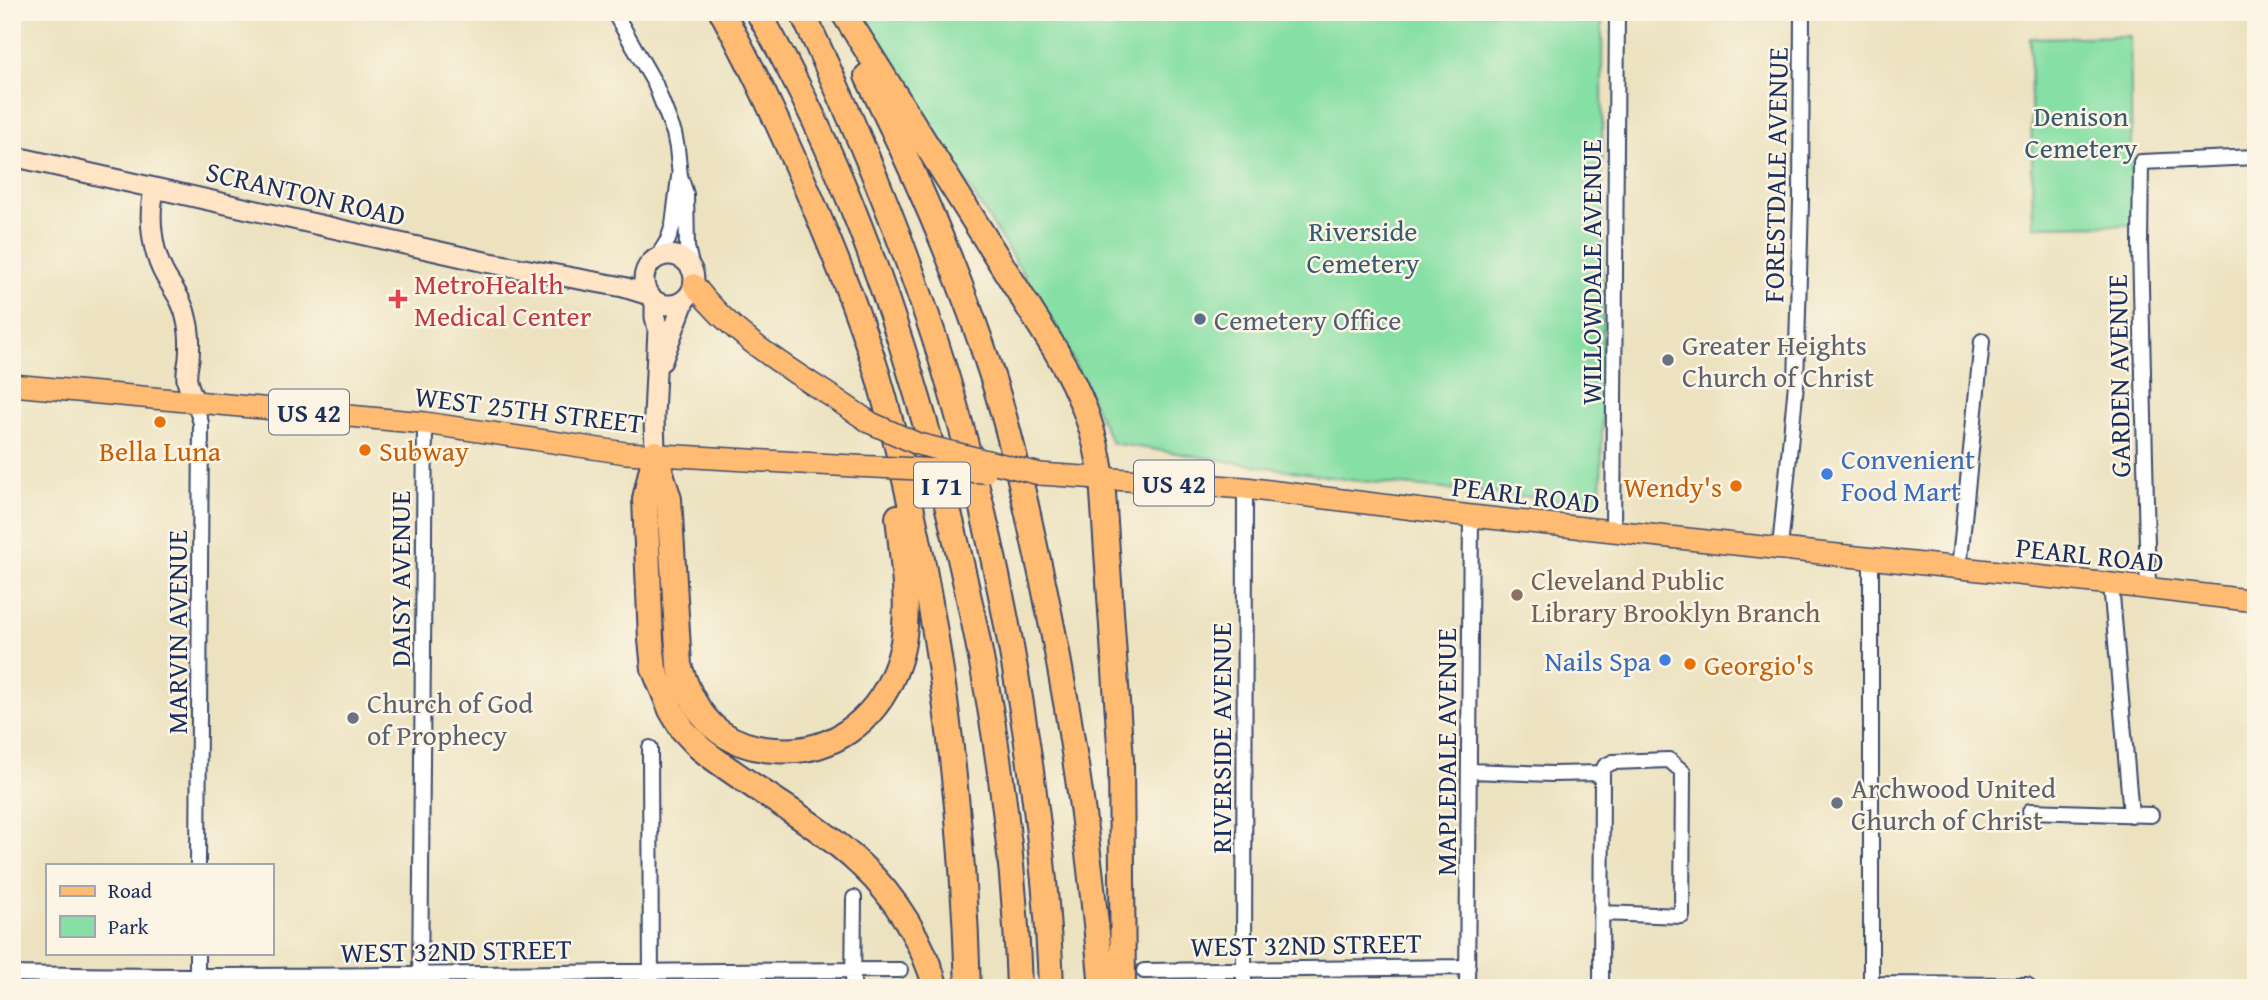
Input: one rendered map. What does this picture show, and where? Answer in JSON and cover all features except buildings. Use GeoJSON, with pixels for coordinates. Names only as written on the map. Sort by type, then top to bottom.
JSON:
{"type":"FeatureCollection","features":[{"type":"Feature","properties":{"kind":"highway"},"geometry":{"type":"LineString","coordinates":[[706,12],[801,176]]}},
{"type":"Feature","properties":{"kind":"highway"},"geometry":{"type":"LineString","coordinates":[[722,12],[744,52],[801,176],[848,292],[884,397],[904,476],[939,660],[958,809],[968,988]]}},
{"type":"Feature","properties":{"kind":"highway","name":"I 71"},"geometry":{"type":"LineString","coordinates":[[758,12],[825,144],[879,277],[921,408],[956,535],[984,672],[999,767],[1010,861],[1019,988]]}},
{"type":"Feature","properties":{"kind":"highway","name":"I 71"},"geometry":{"type":"LineString","coordinates":[[802,12],[868,160],[918,290],[954,403],[983,512],[1008,628],[1027,746],[1045,898],[1051,988]]}},
{"type":"Feature","properties":{"kind":"highway"},"geometry":{"type":"LineString","coordinates":[[835,12],[902,146],[941,233],[978,333],[1011,441],[1050,611],[1070,720],[1102,988]]}},
{"type":"Feature","properties":{"kind":"highway"},"geometry":{"type":"LineString","coordinates":[[843,12],[1077,387],[1097,444],[1102,478],[1121,760],[1123,988]]}},
{"type":"Feature","properties":{"kind":"highway"},"geometry":{"type":"LineString","coordinates":[[655,453],[670,499],[679,665],[687,689],[699,710],[719,731],[739,744],[763,750],[789,751],[817,747],[840,738],[862,721],[882,699],[896,669],[905,613],[902,554],[885,437],[848,292]]}},
{"type":"Feature","properties":{"kind":"highway"},"geometry":{"type":"LineString","coordinates":[[655,453],[645,499],[651,640],[654,669],[671,710],[683,730],[700,748],[835,843],[861,865],[899,910],[918,942],[936,988]]}},
{"type":"Feature","properties":{"kind":"main road"},"geometry":{"type":"LineString","coordinates":[[690,284],[711,308],[759,348],[871,423],[906,439],[945,452],[1040,474]]}},
{"type":"Feature","properties":{"kind":"main road","name":"WEST 25TH STREET"},"geometry":{"type":"LineString","coordinates":[[12,385],[425,424],[623,452],[712,459],[1040,474]]}},
{"type":"Feature","properties":{"kind":"main road","name":"PEARL ROAD"},"geometry":{"type":"LineString","coordinates":[[1040,474],[1245,488],[1613,532],[2256,601]]}},
{"type":"Feature","properties":{"kind":"street"},"geometry":{"type":"LineString","coordinates":[[614,12],[655,84],[674,133],[680,176],[686,194],[690,284],[657,371]]}},
{"type":"Feature","properties":{"kind":"street","name":"WILLOWDALE AVENUE"},"geometry":{"type":"LineString","coordinates":[[1613,532],[1617,12]]}},
{"type":"Feature","properties":{"kind":"street","name":"FORESTDALE AVENUE"},"geometry":{"type":"LineString","coordinates":[[1780,548],[1796,384],[1802,12]]}},
{"type":"Feature","properties":{"kind":"street","name":"SCRANTON ROAD"},"geometry":{"type":"LineString","coordinates":[[12,156],[485,261],[624,287],[652,298]]}},
{"type":"Feature","properties":{"kind":"street","name":"GARDEN AVENUE"},"geometry":{"type":"LineString","coordinates":[[2148,588],[2140,244],[2141,162],[2256,158]]}},
{"type":"Feature","properties":{"kind":"street"},"geometry":{"type":"LineString","coordinates":[[655,453],[654,416],[659,330],[652,298],[644,280],[652,261],[668,240],[673,225],[680,176]]}},
{"type":"Feature","properties":{"kind":"street"},"geometry":{"type":"LineString","coordinates":[[155,188],[152,230],[156,252],[165,275],[185,310],[189,341],[187,380],[194,401]]}},
{"type":"Feature","properties":{"kind":"street"},"geometry":{"type":"LineString","coordinates":[[652,261],[663,255],[680,257],[690,284]]}},
{"type":"Feature","properties":{"kind":"street","name":"SCRANTON ROAD"},"geometry":{"type":"LineString","coordinates":[[589,281],[623,275],[652,261]]}},
{"type":"Feature","properties":{"kind":"street"},"geometry":{"type":"LineString","coordinates":[[652,298],[671,305],[690,284]]}},
{"type":"Feature","properties":{"kind":"street"},"geometry":{"type":"LineString","coordinates":[[1959,569],[1982,341]]}},
{"type":"Feature","properties":{"kind":"street","name":"MARVIN AVENUE"},"geometry":{"type":"LineString","coordinates":[[194,401],[201,423],[202,532],[198,864]]}},
{"type":"Feature","properties":{"kind":"street","name":"DAISY AVENUE"},"geometry":{"type":"LineString","coordinates":[[421,981],[425,424]]}},
{"type":"Feature","properties":{"kind":"street","name":"RIVERSIDE AVENUE"},"geometry":{"type":"LineString","coordinates":[[1244,988],[1245,488]]}},
{"type":"Feature","properties":{"kind":"street","name":"MAPLEDALE AVENUE"},"geometry":{"type":"LineString","coordinates":[[1468,988],[1471,516]]}},
{"type":"Feature","properties":{"kind":"street"},"geometry":{"type":"LineString","coordinates":[[1871,559],[1871,986],[2027,985]]}},
{"type":"Feature","properties":{"kind":"street"},"geometry":{"type":"LineString","coordinates":[[2112,584],[2131,815]]}},
{"type":"Feature","properties":{"kind":"street"},"geometry":{"type":"LineString","coordinates":[[650,748],[651,988]]}},
{"type":"Feature","properties":{"kind":"street"},"geometry":{"type":"LineString","coordinates":[[1601,913],[1682,916],[1683,772],[1669,760],[1613,762],[1605,765],[1602,773],[1601,913],[1601,988]]}},
{"type":"Feature","properties":{"kind":"street"},"geometry":{"type":"LineString","coordinates":[[1469,771],[1602,773]]}},
{"type":"Feature","properties":{"kind":"street"},"geometry":{"type":"LineString","coordinates":[[2030,811],[2151,815]]}},
{"type":"Feature","properties":{"kind":"street"},"geometry":{"type":"LineString","coordinates":[[853,898],[853,988]]}},
{"type":"Feature","properties":{"kind":"street"},"geometry":{"type":"LineString","coordinates":[[197,954],[197,982]]}},
{"type":"Feature","properties":{"kind":"street","name":"WEST 32ND STREET"},"geometry":{"type":"LineString","coordinates":[[1144,971],[1468,967]]}},
{"type":"Feature","properties":{"kind":"street","name":"WEST 32ND STREET"},"geometry":{"type":"LineString","coordinates":[[12,974],[197,982],[421,981],[651,971],[900,970]]}},
{"type":"Feature","properties":{"kind":"green space","name":"Riverside Cemetery"},"geometry":{"type":"Polygon","coordinates":[[[860,12],[1602,12],[1601,504],[1350,480],[1112,443],[1060,333],[860,12]]]}},
{"type":"Feature","properties":{"kind":"green space","name":"Denison Cemetery"},"geometry":{"type":"Polygon","coordinates":[[[2130,36],[2133,225],[2033,226],[2030,38],[2130,36]]]}},
{"type":"Feature","properties":{"kind":"place","name":"MetroHealth Medical Center"},"geometry":{"type":"Point","coordinates":[398,299]}},
{"type":"Feature","properties":{"kind":"place","name":"Cemetery Office"},"geometry":{"type":"Point","coordinates":[1200,319]}},
{"type":"Feature","properties":{"kind":"place","name":"Greater Heights Church of Christ"},"geometry":{"type":"Point","coordinates":[1668,360]}},
{"type":"Feature","properties":{"kind":"place","name":"Bella Luna"},"geometry":{"type":"Point","coordinates":[160,422]}},
{"type":"Feature","properties":{"kind":"place","name":"Subway"},"geometry":{"type":"Point","coordinates":[365,450]}},
{"type":"Feature","properties":{"kind":"place","name":"Convenient Food Mart"},"geometry":{"type":"Point","coordinates":[1827,474]}},
{"type":"Feature","properties":{"kind":"place","name":"Wendy's"},"geometry":{"type":"Point","coordinates":[1736,486]}},
{"type":"Feature","properties":{"kind":"place","name":"Cleveland Public Library Brooklyn Branch"},"geometry":{"type":"Point","coordinates":[1517,595]}},
{"type":"Feature","properties":{"kind":"place","name":"Nails Spa"},"geometry":{"type":"Point","coordinates":[1665,660]}},
{"type":"Feature","properties":{"kind":"place","name":"Georgio's"},"geometry":{"type":"Point","coordinates":[1690,664]}},
{"type":"Feature","properties":{"kind":"place","name":"Church of God of Prophecy"},"geometry":{"type":"Point","coordinates":[353,718]}},
{"type":"Feature","properties":{"kind":"place","name":"Archwood United Church of Christ"},"geometry":{"type":"Point","coordinates":[1837,803]}}]}
